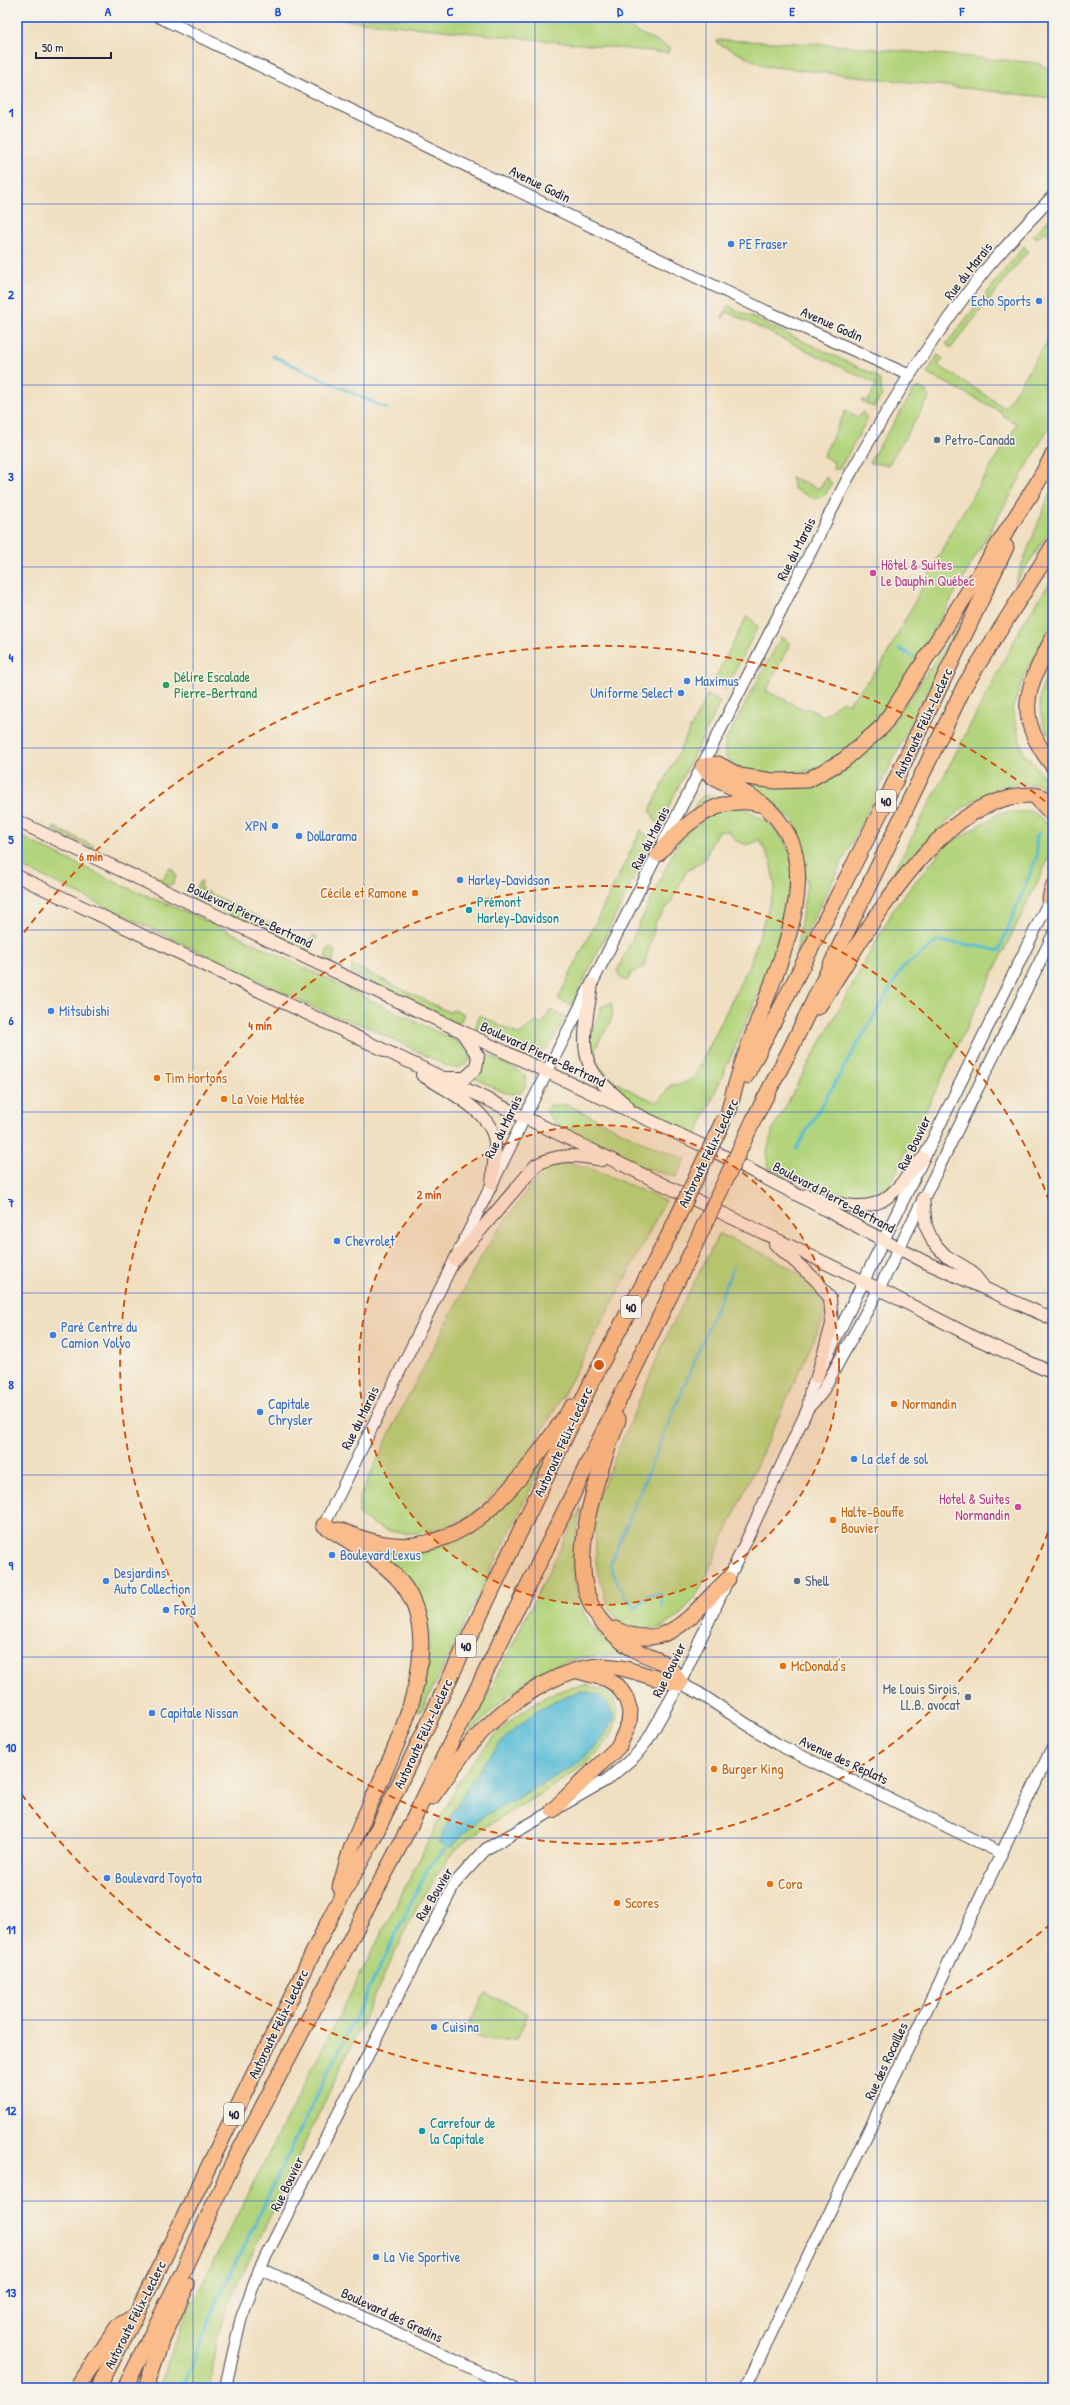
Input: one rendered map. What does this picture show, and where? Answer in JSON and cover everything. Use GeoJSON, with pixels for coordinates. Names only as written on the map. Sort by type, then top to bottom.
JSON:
{"type":"FeatureCollection","features":[{"type":"Feature","properties":{"kind":"highway","name":"Autoroute Félix-Leclerc"},"geometry":{"type":"LineString","coordinates":[[98,2388],[136,2315],[333,1912],[369,1848],[594,1377],[668,1236],[727,1114],[883,807],[1034,488],[1053,455]]}},
{"type":"Feature","properties":{"kind":"highway"},"geometry":{"type":"LineString","coordinates":[[727,1114],[739,1070],[791,930],[798,880],[795,851],[784,828],[766,806],[742,791],[711,778],[703,766],[718,764],[740,776],[774,781],[808,780],[844,760],[883,726],[1034,488]]}},
{"type":"Feature","properties":{"kind":"highway","name":"Autoroute Félix-Leclerc"},"geometry":{"type":"LineString","coordinates":[[124,2388],[181,2275],[233,2163],[281,2075],[410,1826],[643,1352],[755,1117],[791,1048],[965,685],[1053,546]]}},
{"type":"Feature","properties":{"kind":"highway"},"geometry":{"type":"LineString","coordinates":[[1041,566],[1053,549]]}},
{"type":"Feature","properties":{"kind":"highway"},"geometry":{"type":"LineString","coordinates":[[1053,638],[1035,671],[1026,708],[1033,737],[1040,750],[1053,766]]}},
{"type":"Feature","properties":{"kind":"highway"},"geometry":{"type":"LineString","coordinates":[[1040,750],[1053,758]]}},
{"type":"Feature","properties":{"kind":"highway"},"geometry":{"type":"LineString","coordinates":[[791,1048],[893,892],[937,840],[962,818],[992,803],[1034,795],[1053,802]]}},
{"type":"Feature","properties":{"kind":"highway"},"geometry":{"type":"LineString","coordinates":[[1034,795],[1053,815]]}},
{"type":"Feature","properties":{"kind":"highway"},"geometry":{"type":"LineString","coordinates":[[658,854],[674,836],[706,812],[740,802],[749,802],[766,806]]}},
{"type":"Feature","properties":{"kind":"highway"},"geometry":{"type":"LineString","coordinates":[[643,1352],[589,1508],[582,1545],[586,1586],[590,1601],[602,1622],[633,1650],[669,1666],[680,1683]]}},
{"type":"Feature","properties":{"kind":"highway"},"geometry":{"type":"LineString","coordinates":[[324,1525],[384,1544],[410,1546],[436,1541],[455,1533],[473,1522],[498,1502],[518,1480],[594,1377]]}},
{"type":"Feature","properties":{"kind":"highway"},"geometry":{"type":"LineString","coordinates":[[324,1525],[379,1563],[400,1582],[413,1604],[420,1626],[422,1652],[406,1720],[387,1769],[351,1849],[333,1912]]}},
{"type":"Feature","properties":{"kind":"highway"},"geometry":{"type":"LineString","coordinates":[[602,1622],[636,1637],[652,1638],[663,1636],[671,1633],[688,1620],[728,1579]]}},
{"type":"Feature","properties":{"kind":"highway"},"geometry":{"type":"LineString","coordinates":[[410,1826],[478,1735],[515,1702],[552,1679],[599,1666],[625,1667],[662,1682],[680,1683]]}},
{"type":"Feature","properties":{"kind":"highway"},"geometry":{"type":"LineString","coordinates":[[553,1810],[619,1746],[629,1723],[630,1711],[626,1698],[618,1686],[607,1679],[577,1671]]}},
{"type":"Feature","properties":{"kind":"highway"},"geometry":{"type":"LineString","coordinates":[[146,2388],[160,2345],[218,2220],[281,2075]]}},
{"type":"Feature","properties":{"kind":"highway"},"geometry":{"type":"LineString","coordinates":[[77,2388],[118,2326],[136,2315]]}},
{"type":"Feature","properties":{"kind":"main road","name":"Boulevard Pierre-Bertrand"},"geometry":{"type":"LineString","coordinates":[[17,821],[712,1150],[899,1249],[1053,1319]]}},
{"type":"Feature","properties":{"kind":"main road"},"geometry":{"type":"LineString","coordinates":[[17,876],[443,1078],[879,1289],[977,1339],[1053,1373]]}},
{"type":"Feature","properties":{"kind":"main road"},"geometry":{"type":"LineString","coordinates":[[592,984],[585,1048],[590,1067],[602,1082],[638,1116]]}},
{"type":"Feature","properties":{"kind":"main road"},"geometry":{"type":"LineString","coordinates":[[443,1078],[465,1078],[476,1068],[478,1060],[477,1053],[460,1032]]}},
{"type":"Feature","properties":{"kind":"main road"},"geometry":{"type":"LineString","coordinates":[[383,1050],[463,1101],[485,1118],[492,1130],[495,1143],[492,1184]]}},
{"type":"Feature","properties":{"kind":"main road"},"geometry":{"type":"LineString","coordinates":[[455,1260],[536,1165],[551,1157],[581,1156],[620,1164]]}},
{"type":"Feature","properties":{"kind":"main road"},"geometry":{"type":"LineString","coordinates":[[789,1191],[860,1207],[877,1204],[891,1194],[924,1158]]}},
{"type":"Feature","properties":{"kind":"main road"},"geometry":{"type":"LineString","coordinates":[[923,1198],[926,1226],[933,1242],[946,1256],[971,1272],[985,1288]]}},
{"type":"Feature","properties":{"kind":"main road"},"geometry":{"type":"LineString","coordinates":[[765,1235],[816,1280],[830,1298],[832,1324],[817,1376]]}},
{"type":"Feature","properties":{"kind":"street","name":"Avenue Godin"},"geometry":{"type":"LineString","coordinates":[[159,17],[766,311],[909,375]]}},
{"type":"Feature","properties":{"kind":"street","name":"Rue du Marais"},"geometry":{"type":"LineString","coordinates":[[324,1525],[547,1072],[848,478],[881,419],[909,375],[987,268],[1053,196]]}},
{"type":"Feature","properties":{"kind":"street","name":"Rue Bouvier"},"geometry":{"type":"LineString","coordinates":[[808,1408],[810,1391],[817,1376],[1052,893]]}},
{"type":"Feature","properties":{"kind":"street","name":"Rue Bouvier"},"geometry":{"type":"LineString","coordinates":[[228,2388],[227,2380],[240,2319],[260,2268],[455,1883],[486,1849],[608,1780],[635,1756],[657,1726],[680,1683],[808,1408],[821,1394],[879,1289],[1053,935]]}},
{"type":"Feature","properties":{"kind":"street","name":"Avenue des Replats"},"geometry":{"type":"LineString","coordinates":[[680,1683],[699,1693],[777,1744],[1001,1853]]}},
{"type":"Feature","properties":{"kind":"street","name":"Rue des Rocailles"},"geometry":{"type":"LineString","coordinates":[[744,2388],[1053,1746]]}},
{"type":"Feature","properties":{"kind":"street","name":"Boulevard des Gradins"},"geometry":{"type":"LineString","coordinates":[[260,2268],[513,2388]]}},
{"type":"Feature","properties":{"kind":"green space"},"geometry":{"type":"Polygon","coordinates":[[[315,17],[584,17],[615,21],[668,47],[669,50],[668,53],[315,17]]]}},
{"type":"Feature","properties":{"kind":"green space"},"geometry":{"type":"Polygon","coordinates":[[[718,40],[822,44],[1037,63],[1053,70],[1053,98],[765,66],[717,43],[718,40]]]}},
{"type":"Feature","properties":{"kind":"green space"},"geometry":{"type":"Polygon","coordinates":[[[1051,218],[1053,237],[1044,231],[1038,238],[1033,235],[1051,218]]]}},
{"type":"Feature","properties":{"kind":"green space"},"geometry":{"type":"Polygon","coordinates":[[[1024,246],[1028,251],[951,348],[946,344],[1024,246]]]}},
{"type":"Feature","properties":{"kind":"green space"},"geometry":{"type":"Polygon","coordinates":[[[728,306],[873,374],[880,380],[882,395],[874,407],[861,401],[863,399],[868,401],[876,384],[727,312],[722,319],[728,306]]]}},
{"type":"Feature","properties":{"kind":"green space"},"geometry":{"type":"Polygon","coordinates":[[[1053,332],[1053,420],[900,690],[863,735],[840,754],[817,768],[792,776],[748,773],[728,761],[725,753],[725,742],[781,637],[790,643],[766,691],[805,710],[807,708],[824,716],[842,701],[848,704],[882,664],[955,525],[1017,424],[1001,414],[1002,412],[927,373],[938,355],[943,359],[938,365],[1005,408],[1053,332]]]}},
{"type":"Feature","properties":{"kind":"green space"},"geometry":{"type":"Polygon","coordinates":[[[919,387],[927,392],[929,398],[888,465],[871,463],[870,461],[914,390],[919,387]]]}},
{"type":"Feature","properties":{"kind":"green space"},"geometry":{"type":"Polygon","coordinates":[[[846,410],[857,418],[863,412],[867,420],[840,468],[833,470],[834,462],[823,456],[846,410]]]}},
{"type":"Feature","properties":{"kind":"green space"},"geometry":{"type":"Polygon","coordinates":[[[791,477],[819,489],[826,477],[832,484],[825,495],[815,499],[794,489],[791,477]]]}},
{"type":"Feature","properties":{"kind":"green space"},"geometry":{"type":"Polygon","coordinates":[[[1053,485],[1053,526],[1014,585],[1053,485]]]}},
{"type":"Feature","properties":{"kind":"green space"},"geometry":{"type":"Polygon","coordinates":[[[1053,578],[1053,623],[1025,675],[1012,709],[1023,752],[1053,787],[1053,791],[1036,784],[1012,785],[990,792],[969,804],[931,837],[884,891],[1023,624],[1053,578]]]}},
{"type":"Feature","properties":{"kind":"green space"},"geometry":{"type":"Polygon","coordinates":[[[747,616],[758,626],[726,689],[713,682],[747,616]]]}},
{"type":"Feature","properties":{"kind":"green space"},"geometry":{"type":"Polygon","coordinates":[[[962,622],[796,954],[807,883],[794,821],[741,782],[795,788],[835,773],[895,719],[962,622]]]}},
{"type":"Feature","properties":{"kind":"green space"},"geometry":{"type":"Polygon","coordinates":[[[1053,660],[1053,743],[1042,721],[1040,702],[1044,682],[1053,660]]]}},
{"type":"Feature","properties":{"kind":"green space"},"geometry":{"type":"Polygon","coordinates":[[[707,695],[720,702],[660,824],[656,822],[650,810],[707,695]]]}},
{"type":"Feature","properties":{"kind":"green space"},"geometry":{"type":"Polygon","coordinates":[[[710,795],[721,797],[730,801],[755,814],[772,826],[785,841],[792,868],[791,891],[779,943],[759,994],[696,1136],[649,1111],[614,1088],[600,1075],[591,1062],[588,1049],[591,1033],[601,1007],[611,1003],[613,1013],[597,1047],[596,1057],[601,1067],[616,1082],[655,1102],[660,1100],[671,1085],[681,1084],[694,1078],[751,961],[775,887],[770,860],[760,840],[748,845],[736,841],[729,831],[717,832],[704,860],[686,872],[670,904],[656,921],[644,967],[632,972],[627,981],[621,979],[617,971],[697,802],[703,796],[710,795]]]}},
{"type":"Feature","properties":{"kind":"green space"},"geometry":{"type":"Polygon","coordinates":[[[1032,811],[1050,826],[1053,850],[887,1190],[869,1198],[826,1194],[769,1168],[767,1152],[773,1129],[896,905],[946,845],[1000,813],[1032,811]]]}},
{"type":"Feature","properties":{"kind":"green space"},"geometry":{"type":"Polygon","coordinates":[[[54,827],[94,846],[93,849],[52,829],[54,827]]]}},
{"type":"Feature","properties":{"kind":"green space"},"geometry":{"type":"Polygon","coordinates":[[[641,830],[652,841],[571,1006],[558,999],[641,830]]]}},
{"type":"Feature","properties":{"kind":"green space"},"geometry":{"type":"Polygon","coordinates":[[[17,835],[119,884],[214,924],[462,1044],[470,1053],[470,1060],[461,1067],[449,1067],[366,1026],[330,1015],[17,864],[17,835]]]}},
{"type":"Feature","properties":{"kind":"green space"},"geometry":{"type":"Polygon","coordinates":[[[116,857],[163,880],[169,868],[173,870],[176,877],[173,884],[166,886],[115,860],[116,857]]]}},
{"type":"Feature","properties":{"kind":"green space"},"geometry":{"type":"Polygon","coordinates":[[[202,881],[201,889],[309,942],[315,935],[317,937],[311,949],[306,952],[254,929],[214,904],[194,900],[193,896],[199,882],[202,881]]]}},
{"type":"Feature","properties":{"kind":"green space"},"geometry":{"type":"Polygon","coordinates":[[[329,947],[335,951],[332,964],[326,962],[326,954],[329,947]]]}},
{"type":"Feature","properties":{"kind":"green space"},"geometry":{"type":"Polygon","coordinates":[[[352,965],[449,1012],[456,1010],[464,1014],[461,1021],[455,1024],[352,973],[352,965]]]}},
{"type":"Feature","properties":{"kind":"green space"},"geometry":{"type":"Polygon","coordinates":[[[550,1010],[566,1017],[548,1048],[536,1055],[476,1028],[479,1015],[520,1035],[535,1022],[542,1025],[550,1010]]]}},
{"type":"Feature","properties":{"kind":"green space"},"geometry":{"type":"Polygon","coordinates":[[[485,1053],[525,1075],[525,1086],[522,1092],[515,1094],[507,1093],[473,1077],[482,1067],[485,1053]]]}},
{"type":"Feature","properties":{"kind":"green space"},"geometry":{"type":"Polygon","coordinates":[[[568,1105],[647,1144],[686,1159],[676,1177],[646,1169],[556,1125],[546,1111],[549,1106],[568,1105]]]}},
{"type":"Feature","properties":{"kind":"green space"},"geometry":{"type":"Polygon","coordinates":[[[569,1163],[595,1170],[665,1201],[569,1385],[535,1442],[515,1469],[494,1493],[472,1512],[446,1527],[418,1533],[400,1533],[383,1529],[367,1521],[359,1515],[359,1499],[397,1418],[484,1251],[538,1175],[550,1166],[569,1163]]]}},
{"type":"Feature","properties":{"kind":"green space"},"geometry":{"type":"Polygon","coordinates":[[[719,1234],[778,1261],[806,1280],[817,1291],[824,1305],[822,1322],[699,1591],[680,1615],[662,1627],[647,1630],[631,1629],[620,1622],[608,1607],[596,1564],[595,1504],[669,1331],[719,1234]]]}},
{"type":"Feature","properties":{"kind":"green space"},"geometry":{"type":"Polygon","coordinates":[[[538,1463],[542,1466],[421,1712],[417,1710],[427,1663],[429,1641],[428,1621],[422,1602],[412,1584],[395,1568],[373,1553],[376,1549],[388,1552],[408,1552],[434,1548],[456,1538],[538,1463]]]}},
{"type":"Feature","properties":{"kind":"green space"},"geometry":{"type":"Polygon","coordinates":[[[581,1507],[574,1559],[577,1594],[582,1610],[591,1625],[603,1638],[632,1656],[604,1655],[579,1658],[557,1665],[537,1675],[519,1687],[501,1703],[465,1740],[581,1507]]]}},
{"type":"Feature","properties":{"kind":"green space"},"geometry":{"type":"Polygon","coordinates":[[[587,1685],[598,1688],[607,1693],[614,1700],[617,1711],[613,1732],[598,1751],[577,1770],[551,1788],[473,1835],[456,1850],[441,1869],[404,1932],[225,2311],[215,2345],[211,2388],[158,2388],[186,2315],[463,1774],[488,1744],[516,1716],[549,1695],[567,1689],[587,1685]]]}},
{"type":"Feature","properties":{"kind":"green space"},"geometry":{"type":"Polygon","coordinates":[[[485,1993],[528,2013],[517,2039],[491,2040],[466,2031],[485,1993]]]}},
{"type":"Feature","properties":{"kind":"water"},"geometry":{"type":"Polygon","coordinates":[[[579,1691],[599,1695],[609,1706],[614,1720],[601,1741],[576,1765],[481,1818],[462,1835],[452,1847],[438,1843],[471,1782],[484,1762],[499,1744],[516,1727],[534,1713],[554,1701],[579,1691]]]}},
{"type":"Feature","properties":{"kind":"waterway"},"geometry":{"type":"LineString","coordinates":[[273,356],[387,409]]}},
{"type":"Feature","properties":{"kind":"waterway"},"geometry":{"type":"LineString","coordinates":[[898,648],[914,657]]}},
{"type":"Feature","properties":{"kind":"waterway"},"geometry":{"type":"LineString","coordinates":[[796,1149],[903,967],[938,941],[978,946],[999,951],[1037,856],[1036,839],[1039,833]]}},
{"type":"Feature","properties":{"kind":"waterway"},"geometry":{"type":"LineString","coordinates":[[662,1606],[661,1594],[649,1595],[636,1608],[623,1594],[610,1565],[733,1268]]}},
{"type":"Feature","properties":{"kind":"waterway"},"geometry":{"type":"LineString","coordinates":[[183,2388],[216,2303],[428,1868],[450,1843]]}},
{"type":"Feature","properties":{"kind":"place","name":"PE Fraser"},"geometry":{"type":"Point","coordinates":[731,244]}},
{"type":"Feature","properties":{"kind":"place","name":"Echo Sports"},"geometry":{"type":"Point","coordinates":[1039,301]}},
{"type":"Feature","properties":{"kind":"place","name":"Petro-Canada"},"geometry":{"type":"Point","coordinates":[937,440]}},
{"type":"Feature","properties":{"kind":"place","name":"Hôtel & Suites Le Dauphin Québec"},"geometry":{"type":"Point","coordinates":[873,573]}},
{"type":"Feature","properties":{"kind":"place","name":"Maximus"},"geometry":{"type":"Point","coordinates":[687,681]}},
{"type":"Feature","properties":{"kind":"place","name":"Délire Escalade Pierre-Bertrand"},"geometry":{"type":"Point","coordinates":[166,685]}},
{"type":"Feature","properties":{"kind":"place","name":"Uniforme Select"},"geometry":{"type":"Point","coordinates":[681,693]}},
{"type":"Feature","properties":{"kind":"place","name":"XPN"},"geometry":{"type":"Point","coordinates":[275,826]}},
{"type":"Feature","properties":{"kind":"place","name":"Dollarama"},"geometry":{"type":"Point","coordinates":[299,836]}},
{"type":"Feature","properties":{"kind":"place","name":"Harley-Davidson"},"geometry":{"type":"Point","coordinates":[460,880]}},
{"type":"Feature","properties":{"kind":"place","name":"Cécile et Ramone"},"geometry":{"type":"Point","coordinates":[415,893]}},
{"type":"Feature","properties":{"kind":"place","name":"Prémont Harley-Davidson"},"geometry":{"type":"Point","coordinates":[469,910]}},
{"type":"Feature","properties":{"kind":"place","name":"Mitsubishi"},"geometry":{"type":"Point","coordinates":[51,1011]}},
{"type":"Feature","properties":{"kind":"place","name":"Tim Hortons"},"geometry":{"type":"Point","coordinates":[157,1078]}},
{"type":"Feature","properties":{"kind":"place","name":"La Voie Maltée"},"geometry":{"type":"Point","coordinates":[224,1099]}},
{"type":"Feature","properties":{"kind":"place","name":"Chevrolet"},"geometry":{"type":"Point","coordinates":[337,1241]}},
{"type":"Feature","properties":{"kind":"place","name":"Paré Centre du Camion Volvo"},"geometry":{"type":"Point","coordinates":[53,1335]}},
{"type":"Feature","properties":{"kind":"place","name":"Normandin"},"geometry":{"type":"Point","coordinates":[894,1404]}},
{"type":"Feature","properties":{"kind":"place","name":"Capitale Chrysler"},"geometry":{"type":"Point","coordinates":[260,1412]}},
{"type":"Feature","properties":{"kind":"place","name":"La clef de sol"},"geometry":{"type":"Point","coordinates":[854,1459]}},
{"type":"Feature","properties":{"kind":"place","name":"Hotel & Suites Normandin"},"geometry":{"type":"Point","coordinates":[1018,1507]}},
{"type":"Feature","properties":{"kind":"place","name":"Halte-Bouffe Bouvier"},"geometry":{"type":"Point","coordinates":[833,1520]}},
{"type":"Feature","properties":{"kind":"place","name":"Boulevard Lexus"},"geometry":{"type":"Point","coordinates":[332,1555]}},
{"type":"Feature","properties":{"kind":"place","name":"Desjardins Auto Collection"},"geometry":{"type":"Point","coordinates":[106,1581]}},
{"type":"Feature","properties":{"kind":"place","name":"Shell"},"geometry":{"type":"Point","coordinates":[797,1581]}},
{"type":"Feature","properties":{"kind":"place","name":"Ford"},"geometry":{"type":"Point","coordinates":[166,1610]}},
{"type":"Feature","properties":{"kind":"place","name":"McDonald's"},"geometry":{"type":"Point","coordinates":[783,1666]}},
{"type":"Feature","properties":{"kind":"place","name":"Me Louis Sirois, LL.B. avocat"},"geometry":{"type":"Point","coordinates":[968,1697]}},
{"type":"Feature","properties":{"kind":"place","name":"Capitale Nissan"},"geometry":{"type":"Point","coordinates":[152,1713]}},
{"type":"Feature","properties":{"kind":"place","name":"Burger King"},"geometry":{"type":"Point","coordinates":[714,1769]}},
{"type":"Feature","properties":{"kind":"place","name":"Boulevard Toyota"},"geometry":{"type":"Point","coordinates":[107,1878]}},
{"type":"Feature","properties":{"kind":"place","name":"Cora"},"geometry":{"type":"Point","coordinates":[770,1884]}},
{"type":"Feature","properties":{"kind":"place","name":"Scores"},"geometry":{"type":"Point","coordinates":[617,1903]}},
{"type":"Feature","properties":{"kind":"place","name":"Cuisina"},"geometry":{"type":"Point","coordinates":[434,2027]}},
{"type":"Feature","properties":{"kind":"place","name":"Carrefour de la Capitale"},"geometry":{"type":"Point","coordinates":[422,2131]}},
{"type":"Feature","properties":{"kind":"place","name":"La Vie Sportive"},"geometry":{"type":"Point","coordinates":[376,2257]}}]}
